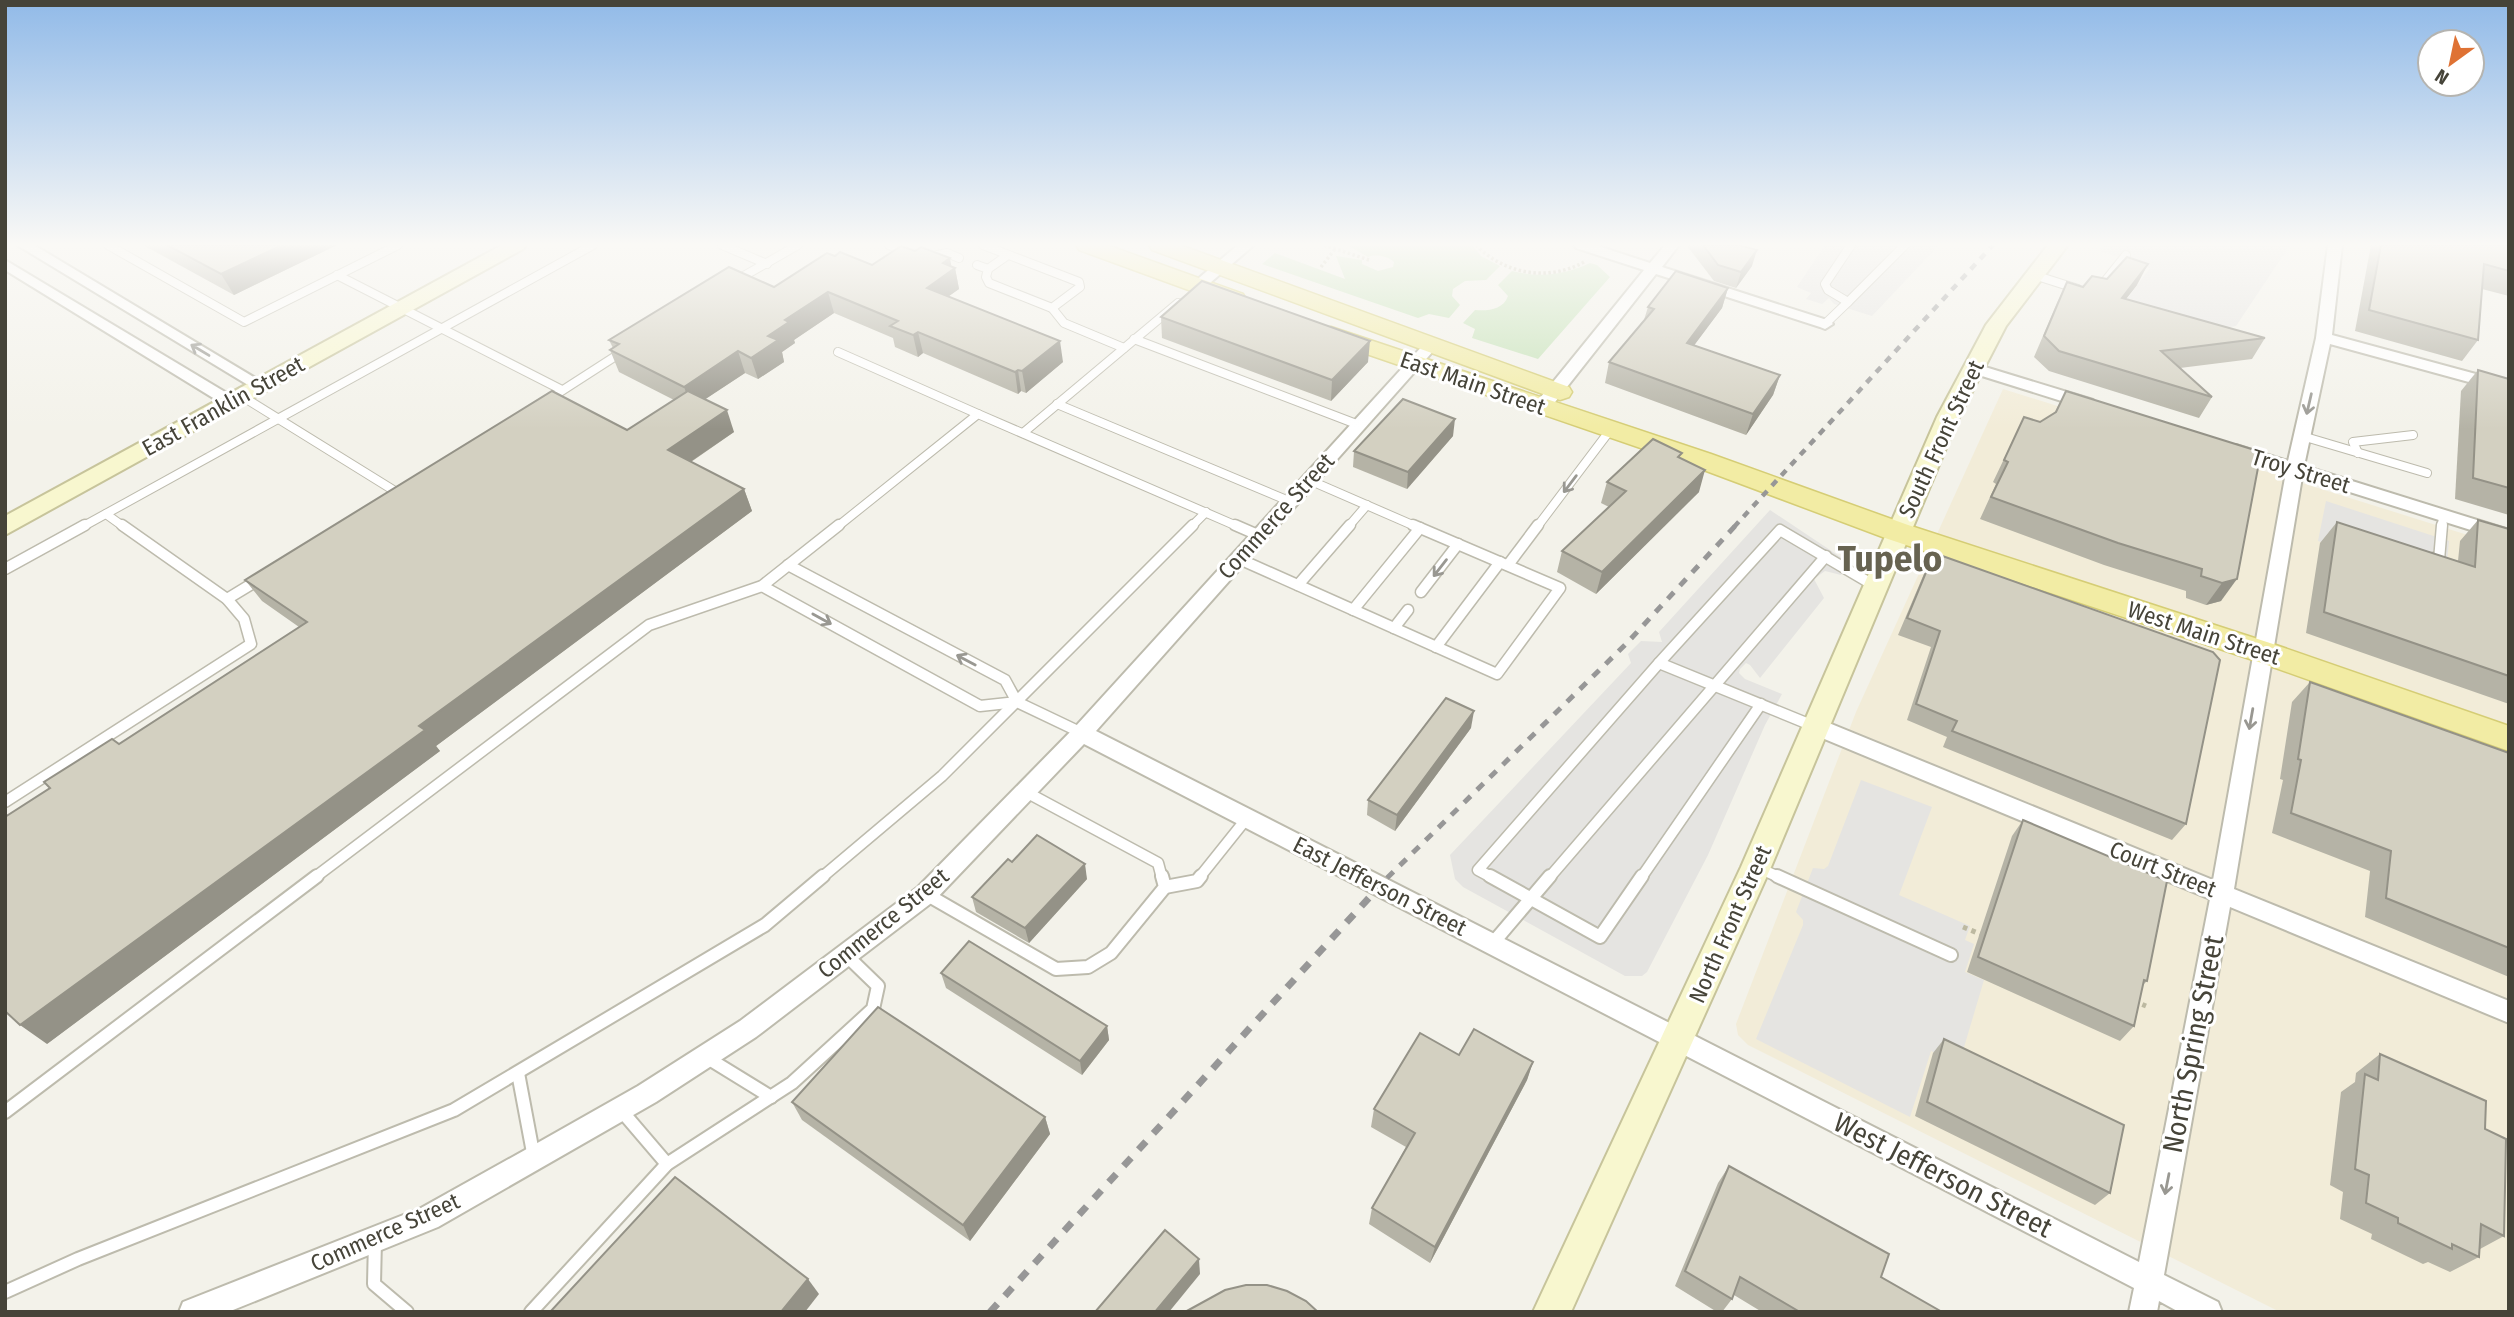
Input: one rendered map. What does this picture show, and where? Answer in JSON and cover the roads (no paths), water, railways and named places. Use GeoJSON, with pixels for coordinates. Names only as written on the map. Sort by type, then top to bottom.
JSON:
{"type":"FeatureCollection","features":[{"type":"Feature","properties":{"kind":"main road"},"geometry":{"type":"LineString","coordinates":[[1254,306],[1261,309]]}},
{"type":"Feature","properties":{"kind":"main road","name":"East Main Street"},"geometry":{"type":"LineString","coordinates":[[1311,306],[1422,355]]}},
{"type":"Feature","properties":{"kind":"main road","name":"East Main Street"},"geometry":{"type":"LineString","coordinates":[[1311,327],[1422,355],[1549,398],[1673,441],[1702,460]]}},
{"type":"Feature","properties":{"kind":"main road","name":"East Main Street"},"geometry":{"type":"LineString","coordinates":[[1549,398],[1611,429],[1898,532]]}},
{"type":"Feature","properties":{"kind":"main road","name":"West Main Street"},"geometry":{"type":"LineString","coordinates":[[1898,532],[2263,652],[2509,739]]}},
{"type":"Feature","properties":{"kind":"street"},"geometry":{"type":"LineString","coordinates":[[82,306],[242,394]]}},
{"type":"Feature","properties":{"kind":"street"},"geometry":{"type":"LineString","coordinates":[[114,306],[242,394]]}},
{"type":"Feature","properties":{"kind":"street"},"geometry":{"type":"LineString","coordinates":[[1549,398],[1622,306]]}},
{"type":"Feature","properties":{"kind":"street"},"geometry":{"type":"LineString","coordinates":[[1771,306],[1825,324]]}},
{"type":"Feature","properties":{"kind":"street","name":"South Front Street"},"geometry":{"type":"LineString","coordinates":[[1898,532],[1972,368],[1996,325],[2010,306]]}},
{"type":"Feature","properties":{"kind":"street","name":"North Spring Street"},"geometry":{"type":"LineString","coordinates":[[2143,1312],[2222,893],[2295,469],[2324,338],[2326,306]]}},
{"type":"Feature","properties":{"kind":"street","name":"East Franklin Street"},"geometry":{"type":"LineString","coordinates":[[5,527],[401,307]]}},
{"type":"Feature","properties":{"kind":"street"},"geometry":{"type":"LineString","coordinates":[[2324,338],[2509,388]]}},
{"type":"Feature","properties":{"kind":"street","name":"Commerce Street"},"geometry":{"type":"LineString","coordinates":[[193,1312],[429,1218],[534,1159],[748,1029],[926,894],[1082,733],[1422,355]]}},
{"type":"Feature","properties":{"kind":"street"},"geometry":{"type":"LineString","coordinates":[[1972,368],[2101,408]]}},
{"type":"Feature","properties":{"kind":"street","name":"Troy Street"},"geometry":{"type":"LineString","coordinates":[[2218,444],[2509,536]]}},
{"type":"Feature","properties":{"kind":"street","name":"North Front Street"},"geometry":{"type":"LineString","coordinates":[[1552,1312],[1756,867],[1898,532]]}},
{"type":"Feature","properties":{"kind":"street","name":"Court Street"},"geometry":{"type":"LineString","coordinates":[[1817,727],[2509,1012]]}},
{"type":"Feature","properties":{"kind":"street","name":"East Jefferson Street"},"geometry":{"type":"LineString","coordinates":[[1082,733],[1677,1039]]}},
{"type":"Feature","properties":{"kind":"street","name":"West Jefferson Street"},"geometry":{"type":"LineString","coordinates":[[1677,1039],[2208,1312]]}},
{"type":"Feature","properties":{"kind":"lane"},"geometry":{"type":"LineString","coordinates":[[217,306],[244,322],[275,306]]}},
{"type":"Feature","properties":{"kind":"lane"},"geometry":{"type":"LineString","coordinates":[[5,569],[481,306]]}},
{"type":"Feature","properties":{"kind":"lane"},"geometry":{"type":"LineString","coordinates":[[1046,306],[1052,309],[1063,323],[1124,348]]}},
{"type":"Feature","properties":{"kind":"lane"},"geometry":{"type":"LineString","coordinates":[[1052,309],[1055,306]]}},
{"type":"Feature","properties":{"kind":"lane"},"geometry":{"type":"LineString","coordinates":[[1023,433],[1173,306]]}},
{"type":"Feature","properties":{"kind":"lane"},"geometry":{"type":"LineString","coordinates":[[1825,324],[1843,306]]}},
{"type":"Feature","properties":{"kind":"lane"},"geometry":{"type":"LineString","coordinates":[[401,307],[562,390]]}},
{"type":"Feature","properties":{"kind":"lane"},"geometry":{"type":"LineString","coordinates":[[1134,339],[1359,425]]}},
{"type":"Feature","properties":{"kind":"lane"},"geometry":{"type":"LineString","coordinates":[[539,405],[628,348]]}},
{"type":"Feature","properties":{"kind":"lane"},"geometry":{"type":"LineString","coordinates":[[838,352],[1258,535]]}},
{"type":"Feature","properties":{"kind":"lane"},"geometry":{"type":"LineString","coordinates":[[242,394],[398,493]]}},
{"type":"Feature","properties":{"kind":"lane"},"geometry":{"type":"LineString","coordinates":[[1057,404],[1289,501]]}},
{"type":"Feature","properties":{"kind":"lane"},"geometry":{"type":"LineString","coordinates":[[5,1112],[649,625],[762,586],[978,414]]}},
{"type":"Feature","properties":{"kind":"lane"},"geometry":{"type":"LineString","coordinates":[[1436,647],[1611,429]]}},
{"type":"Feature","properties":{"kind":"lane"},"geometry":{"type":"LineString","coordinates":[[2358,453],[2353,442],[2413,435]]}},
{"type":"Feature","properties":{"kind":"lane"},"geometry":{"type":"LineString","coordinates":[[2302,436],[2427,473]]}},
{"type":"Feature","properties":{"kind":"lane"},"geometry":{"type":"LineString","coordinates":[[1237,558],[1497,674],[1560,588],[1309,480]]}},
{"type":"Feature","properties":{"kind":"lane"},"geometry":{"type":"LineString","coordinates":[[388,499],[410,485]]}},
{"type":"Feature","properties":{"kind":"lane"},"geometry":{"type":"LineString","coordinates":[[1298,585],[1367,505]]}},
{"type":"Feature","properties":{"kind":"lane"},"geometry":{"type":"LineString","coordinates":[[5,1292],[78,1259],[454,1110],[765,925],[942,776],[1206,512]]}},
{"type":"Feature","properties":{"kind":"lane"},"geometry":{"type":"LineString","coordinates":[[5,802],[251,644],[244,619],[227,599],[106,514]]}},
{"type":"Feature","properties":{"kind":"lane"},"geometry":{"type":"LineString","coordinates":[[2426,556],[2439,560],[2443,515]]}},
{"type":"Feature","properties":{"kind":"lane"},"geometry":{"type":"LineString","coordinates":[[1353,610],[1420,528]]}},
{"type":"Feature","properties":{"kind":"lane"},"geometry":{"type":"LineString","coordinates":[[1761,704],[1600,937],[1478,870],[1659,663],[1780,530],[1875,586]]}},
{"type":"Feature","properties":{"kind":"lane"},"geometry":{"type":"LineString","coordinates":[[1422,592],[1458,544]]}},
{"type":"Feature","properties":{"kind":"lane"},"geometry":{"type":"LineString","coordinates":[[1493,943],[1826,556]]}},
{"type":"Feature","properties":{"kind":"lane"},"geometry":{"type":"LineString","coordinates":[[788,565],[1005,680],[1017,702]]}},
{"type":"Feature","properties":{"kind":"lane"},"geometry":{"type":"LineString","coordinates":[[227,599],[270,573]]}},
{"type":"Feature","properties":{"kind":"lane"},"geometry":{"type":"LineString","coordinates":[[762,586],[981,706],[1017,702],[1082,733]]}},
{"type":"Feature","properties":{"kind":"lane"},"geometry":{"type":"LineString","coordinates":[[1394,628],[1408,610]]}},
{"type":"Feature","properties":{"kind":"lane"},"geometry":{"type":"LineString","coordinates":[[1659,663],[1817,727]]}},
{"type":"Feature","properties":{"kind":"lane"},"geometry":{"type":"LineString","coordinates":[[1027,792],[1158,863],[1165,887]]}},
{"type":"Feature","properties":{"kind":"lane"},"geometry":{"type":"LineString","coordinates":[[926,894],[1056,969],[1088,967],[1111,953],[1165,887],[1197,881],[1247,818]]}},
{"type":"Feature","properties":{"kind":"lane"},"geometry":{"type":"LineString","coordinates":[[1756,867],[1951,955]]}},
{"type":"Feature","properties":{"kind":"lane"},"geometry":{"type":"LineString","coordinates":[[531,1312],[667,1164],[792,1083],[873,1009],[878,986],[846,955]]}},
{"type":"Feature","properties":{"kind":"lane"},"geometry":{"type":"LineString","coordinates":[[706,1056],[771,1097]]}},
{"type":"Feature","properties":{"kind":"lane"},"geometry":{"type":"LineString","coordinates":[[518,1073],[534,1159]]}},
{"type":"Feature","properties":{"kind":"lane"},"geometry":{"type":"LineString","coordinates":[[620,1109],[667,1164]]}},
{"type":"Feature","properties":{"kind":"lane"},"geometry":{"type":"LineString","coordinates":[[374,1239],[374,1284],[407,1312]]}},
{"type":"Feature","properties":{"kind":"railway"},"geometry":{"type":"LineString","coordinates":[[1734,527],[1937,306]]}},
{"type":"Feature","properties":{"kind":"railway"},"geometry":{"type":"LineString","coordinates":[[1389,876],[1626,644],[1736,525]]}},
{"type":"Feature","properties":{"kind":"railway"},"geometry":{"type":"LineString","coordinates":[[990,1312],[1389,876]]}},
{"type":"Feature","properties":{"kind":"district","name":"Tupelo"},"geometry":{"type":"Point","coordinates":[1890,558]}}]}
